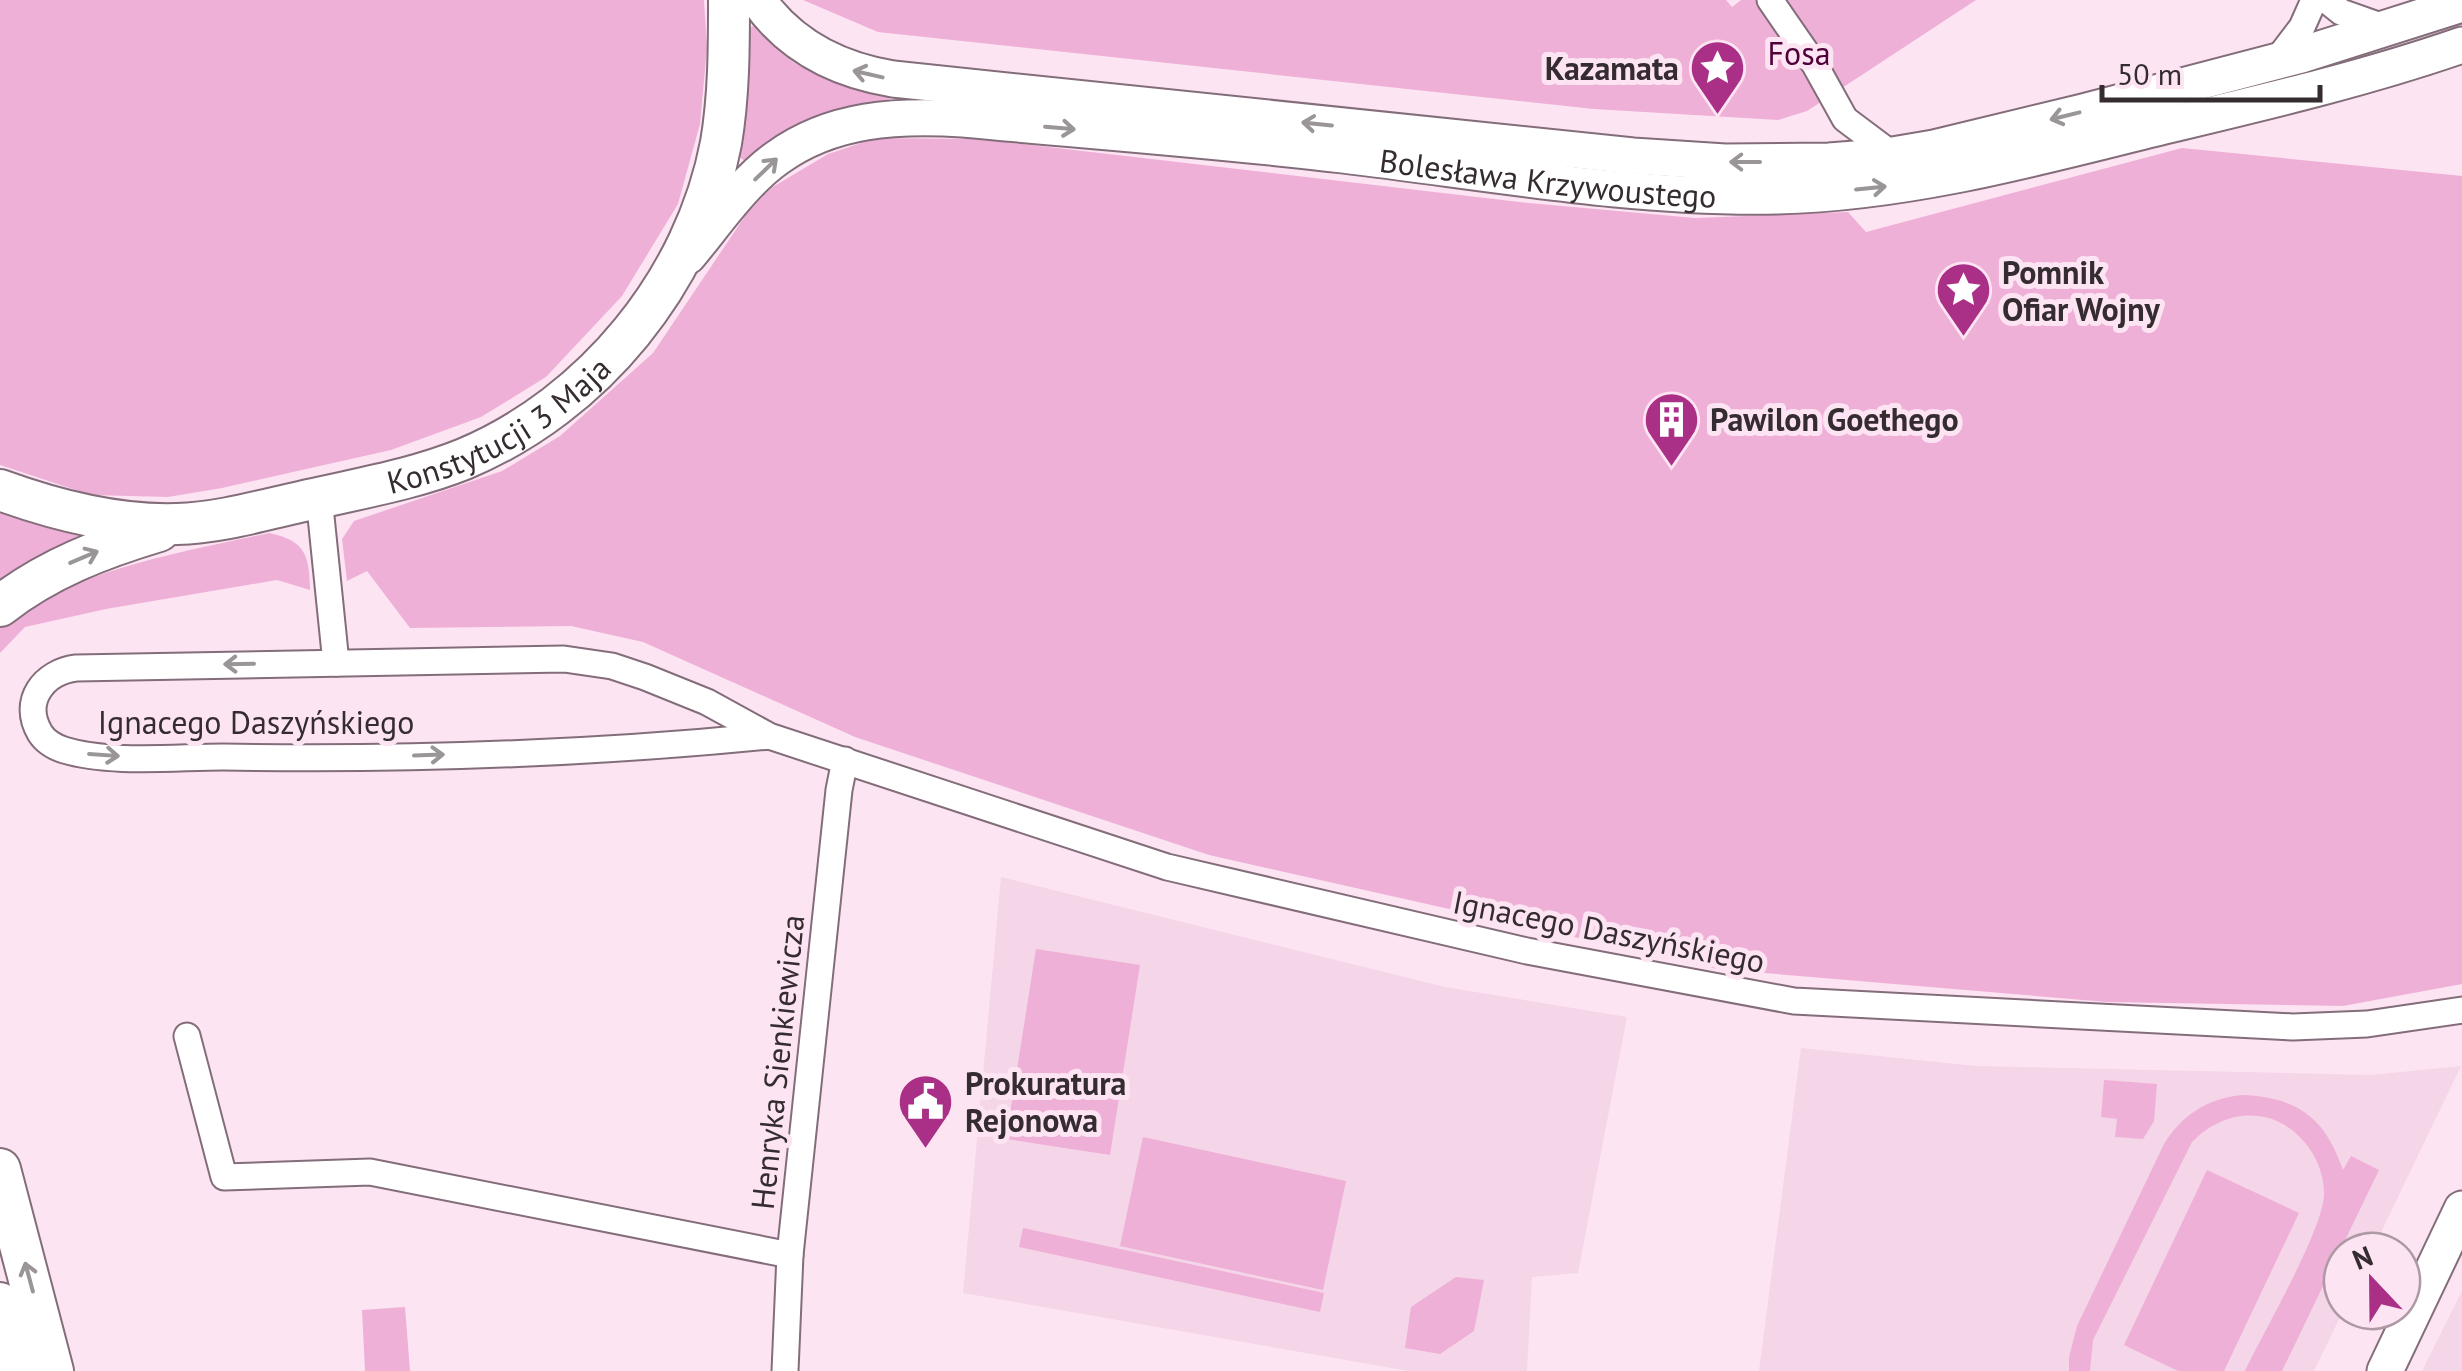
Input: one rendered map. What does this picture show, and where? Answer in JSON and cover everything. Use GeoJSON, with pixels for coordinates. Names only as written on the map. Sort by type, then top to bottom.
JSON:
{"type":"FeatureCollection","features":[{"type":"Feature","properties":{"kind":"main road","name":"Konstytucji 3 Maja"},"geometry":{"type":"LineString","coordinates":[[0,490],[93,516],[182,524],[400,480],[462,460],[534,420],[608,358],[678,268],[700,218],[720,144],[726,98],[728,0]]}},
{"type":"Feature","properties":{"kind":"main road","name":"Bolesława Krzywoustego"},"geometry":{"type":"LineString","coordinates":[[758,0],[782,28],[818,56],[860,74],[1634,156],[1725,162],[1894,156],[2084,112],[2276,61],[2462,4]]}},
{"type":"Feature","properties":{"kind":"main road","name":"Bolesława Krzywoustego"},"geometry":{"type":"LineString","coordinates":[[678,268],[774,160],[834,128],[862,121],[963,119],[1340,154],[1630,191],[1782,196],[1874,188],[2035,159],[2370,74],[2462,45]]}},
{"type":"Feature","properties":{"kind":"main road"},"geometry":{"type":"LineString","coordinates":[[0,606],[54,570],[108,547],[182,524]]}},
{"type":"Feature","properties":{"kind":"main road"},"geometry":{"type":"LineString","coordinates":[[1,1177],[53,1371]]}},
{"type":"Feature","properties":{"kind":"main road"},"geometry":{"type":"LineString","coordinates":[[2385,1371],[2462,1209]]}},
{"type":"Feature","properties":{"kind":"main road"},"geometry":{"type":"LineString","coordinates":[[0,1303],[18,1371]]}},
{"type":"Feature","properties":{"kind":"street"},"geometry":{"type":"LineString","coordinates":[[2276,61],[2302,27],[2314,0]]}},
{"type":"Feature","properties":{"kind":"street"},"geometry":{"type":"LineString","coordinates":[[2326,0],[2341,12],[2389,29]]}},
{"type":"Feature","properties":{"kind":"street"},"geometry":{"type":"LineString","coordinates":[[1772,2],[1841,112],[1894,156]]}},
{"type":"Feature","properties":{"kind":"street"},"geometry":{"type":"LineString","coordinates":[[1829,160],[1841,112]]}},
{"type":"Feature","properties":{"kind":"street","name":"Ignacego Daszyńskiego"},"geometry":{"type":"LineString","coordinates":[[320,498],[336,663]]}},
{"type":"Feature","properties":{"kind":"street","name":"Ignacego Daszyńskiego"},"geometry":{"type":"LineString","coordinates":[[769,736],[640,749],[301,759],[108,756],[64,750],[52,744],[41,735],[33,715],[40,686],[59,670],[564,658],[612,666],[707,702],[769,736],[1166,867],[1527,951],[1728,991],[1794,1001],[2293,1028],[2367,1024],[2462,1010]]}},
{"type":"Feature","properties":{"kind":"street","name":"Henryka Sienkiewicza"},"geometry":{"type":"LineString","coordinates":[[785,1371],[790,1255],[844,760]]}},
{"type":"Feature","properties":{"kind":"street"},"geometry":{"type":"LineString","coordinates":[[186,1036],[224,1178],[370,1172],[790,1255]]}},
{"type":"Feature","properties":{"kind":"shaded area"},"geometry":{"type":"Polygon","coordinates":[[[1001,877],[1445,987],[1627,1017],[1578,1273],[1532,1277],[1527,1371],[1409,1371],[963,1293],[1001,877]]]}},
{"type":"Feature","properties":{"kind":"shaded area"},"geometry":{"type":"Polygon","coordinates":[[[1801,1048],[1976,1066],[2371,1075],[2461,1066],[2382,1231],[2322,1231],[2322,1331],[2333,1331],[2314,1371],[1759,1371],[1801,1048]]]}},
{"type":"Feature","properties":{"kind":"shaded area"},"geometry":{"type":"Polygon","coordinates":[[[2462,1291],[2462,1371],[2422,1371],[2462,1291]]]}},
{"type":"Feature","properties":{"kind":"green space"},"geometry":{"type":"Polygon","coordinates":[[[0,0],[704,0],[707,48],[700,124],[678,204],[622,296],[546,377],[481,417],[391,450],[222,488],[168,497],[91,495],[0,465],[0,0]]]}},
{"type":"Feature","properties":{"kind":"green space","name":"Fosa"},"geometry":{"type":"Polygon","coordinates":[[[803,0],[1726,0],[1732,7],[1741,0],[1976,0],[1807,111],[1778,120],[1594,109],[878,32],[803,0]]]}},
{"type":"Feature","properties":{"kind":"green space"},"geometry":{"type":"Polygon","coordinates":[[[759,22],[782,54],[798,65],[833,81],[890,95],[889,103],[830,112],[778,138],[745,161],[736,155],[747,30],[759,22]]]}},
{"type":"Feature","properties":{"kind":"green space"},"geometry":{"type":"Polygon","coordinates":[[[876,138],[980,139],[1529,203],[1695,218],[1848,212],[1866,232],[2182,148],[2462,176],[2462,984],[2343,1006],[2107,1002],[1717,969],[1209,855],[855,737],[643,642],[571,626],[410,628],[367,571],[347,581],[342,539],[354,521],[502,471],[560,436],[653,353],[747,213],[771,188],[828,154],[876,138]]]}},
{"type":"Feature","properties":{"kind":"green space"},"geometry":{"type":"Polygon","coordinates":[[[0,509],[101,534],[39,556],[0,582],[0,509]]]}},
{"type":"Feature","properties":{"kind":"green space"},"geometry":{"type":"Polygon","coordinates":[[[269,533],[291,540],[303,551],[310,590],[277,580],[106,609],[25,627],[0,653],[0,626],[63,590],[164,556],[269,533]]]}},
{"type":"Feature","properties":{"kind":"green space"},"geometry":{"type":"Polygon","coordinates":[[[1036,949],[1140,965],[1110,1155],[1006,1139],[1036,949]]]}},
{"type":"Feature","properties":{"kind":"green space"},"geometry":{"type":"Polygon","coordinates":[[[2104,1080],[2157,1084],[2154,1121],[2143,1139],[2115,1137],[2117,1119],[2101,1117],[2104,1080]]]}},
{"type":"Feature","properties":{"kind":"green space"},"geometry":{"type":"Polygon","coordinates":[[[2241,1095],[2293,1106],[2318,1124],[2343,1170],[2351,1156],[2379,1170],[2350,1231],[2322,1231],[2322,1288],[2282,1371],[2245,1371],[2314,1232],[2324,1195],[2323,1182],[2309,1147],[2291,1129],[2269,1118],[2248,1115],[2218,1123],[2192,1142],[2093,1340],[2090,1371],[2069,1371],[2077,1326],[2164,1144],[2196,1110],[2241,1095]]]}},
{"type":"Feature","properties":{"kind":"green space"},"geometry":{"type":"Polygon","coordinates":[[[1143,1137],[1346,1181],[1323,1290],[1120,1246],[1143,1137]]]}},
{"type":"Feature","properties":{"kind":"green space"},"geometry":{"type":"Polygon","coordinates":[[[2207,1170],[2299,1213],[2224,1371],[2178,1371],[2124,1345],[2207,1170]]]}},
{"type":"Feature","properties":{"kind":"green space"},"geometry":{"type":"Polygon","coordinates":[[[1023,1228],[1324,1293],[1320,1312],[1019,1247],[1023,1228]]]}},
{"type":"Feature","properties":{"kind":"green space"},"geometry":{"type":"Polygon","coordinates":[[[1456,1277],[1484,1280],[1474,1331],[1440,1354],[1405,1348],[1411,1307],[1456,1277]]]}},
{"type":"Feature","properties":{"kind":"green space"},"geometry":{"type":"Polygon","coordinates":[[[405,1307],[410,1371],[365,1371],[362,1310],[405,1307]]]}},
{"type":"Feature","properties":{"kind":"place","name":"Kazamata"},"geometry":{"type":"Point","coordinates":[1718,117]}},
{"type":"Feature","properties":{"kind":"place","name":"Pomnik Ofiar Wojny"},"geometry":{"type":"Point","coordinates":[1963,339]}},
{"type":"Feature","properties":{"kind":"place","name":"Pawilon Goethego"},"geometry":{"type":"Point","coordinates":[1671,468]}},
{"type":"Feature","properties":{"kind":"place","name":"Prokuratura Rejonowa"},"geometry":{"type":"Point","coordinates":[926,1150]}}]}
